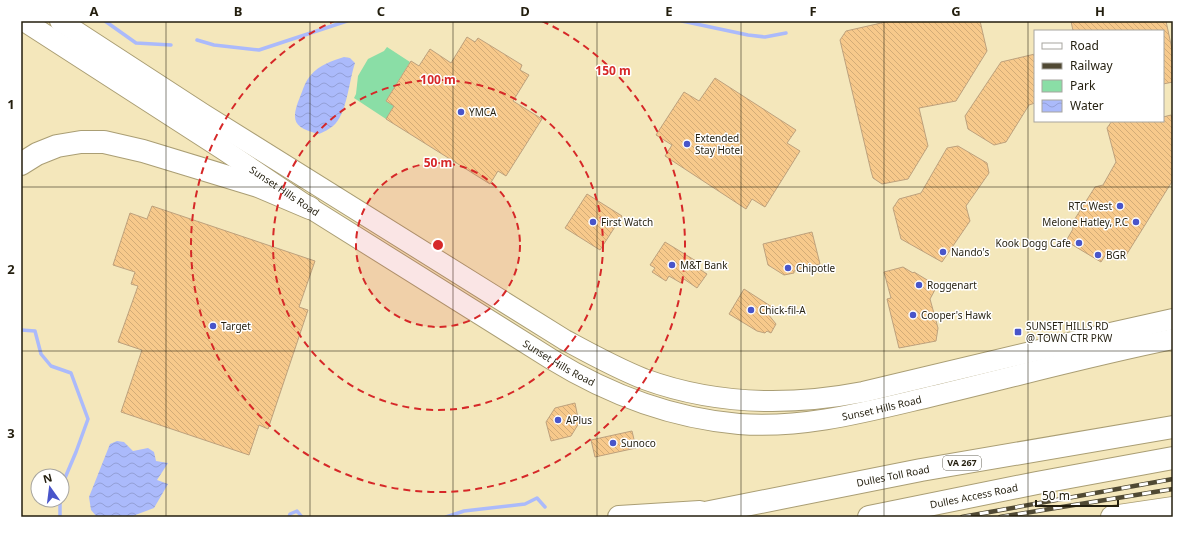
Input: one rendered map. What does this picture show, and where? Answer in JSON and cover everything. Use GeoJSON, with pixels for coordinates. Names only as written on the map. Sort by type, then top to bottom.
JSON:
{"type":"FeatureCollection","features":[{"type":"Feature","properties":{"kind":"highway"},"geometry":{"type":"LineString","coordinates":[[21,164],[37,154],[57,146],[81,142],[104,142],[142,151],[258,186],[310,208]]}},
{"type":"Feature","properties":{"kind":"highway","name":"Dulles Toll Road"},"geometry":{"type":"LineString","coordinates":[[685,517],[929,469],[1173,427]]}},
{"type":"Feature","properties":{"kind":"highway","name":"Dulles Access Road"},"geometry":{"type":"LineString","coordinates":[[869,517],[1037,483],[1173,458]]}},
{"type":"Feature","properties":{"kind":"highway"},"geometry":{"type":"LineString","coordinates":[[1112,517],[1173,508]]}},
{"type":"Feature","properties":{"kind":"highway"},"geometry":{"type":"LineString","coordinates":[[619,517],[711,512]]}},
{"type":"Feature","properties":{"kind":"main road","name":"Sunset Hills Road"},"geometry":{"type":"LineString","coordinates":[[24,21],[224,150],[310,208],[574,373],[628,398],[672,412],[703,419],[739,424],[769,425],[802,423],[846,417],[1173,339]]}},
{"type":"Feature","properties":{"kind":"main road","name":"Sunset Hills Road"},"geometry":{"type":"LineString","coordinates":[[60,21],[203,114],[565,340],[621,369],[645,379],[678,389],[723,398],[746,400],[800,401],[840,397],[1173,319]]}},
{"type":"Feature","properties":{"kind":"green space"},"geometry":{"type":"Polygon","coordinates":[[[387,47],[410,62],[386,101],[394,106],[386,119],[354,98],[356,94],[358,76],[368,59],[384,51],[387,47]]]}},
{"type":"Feature","properties":{"kind":"water"},"geometry":{"type":"Polygon","coordinates":[[[344,57],[350,58],[355,63],[345,106],[338,121],[333,126],[319,134],[299,126],[296,122],[295,112],[307,80],[322,66],[344,57]]]}},
{"type":"Feature","properties":{"kind":"water"},"geometry":{"type":"Polygon","coordinates":[[[117,441],[124,442],[133,451],[148,448],[154,452],[156,461],[168,463],[157,480],[168,484],[154,508],[130,517],[97,517],[91,510],[89,497],[110,444],[117,441]]]}},
{"type":"Feature","properties":{"kind":"building"},"geometry":{"type":"Polygon","coordinates":[[[890,21],[980,21],[987,51],[956,101],[919,108],[928,146],[908,179],[882,184],[873,178],[840,40],[846,31],[890,21]]]}},
{"type":"Feature","properties":{"kind":"building"},"geometry":{"type":"Polygon","coordinates":[[[1071,21],[1166,21],[1173,54],[1173,82],[1164,84],[1164,30],[1073,30],[1071,21]]]}},
{"type":"Feature","properties":{"kind":"building","name":"YMCA"},"geometry":{"type":"Polygon","coordinates":[[[467,37],[475,42],[478,38],[522,65],[520,70],[529,75],[513,101],[542,119],[506,176],[498,171],[490,184],[386,119],[394,106],[386,101],[411,61],[419,66],[430,49],[451,63],[467,37]]]}},
{"type":"Feature","properties":{"kind":"building"},"geometry":{"type":"Polygon","coordinates":[[[1034,54],[1034,103],[1029,105],[1006,142],[994,145],[968,129],[965,116],[1001,62],[1034,54]]]}},
{"type":"Feature","properties":{"kind":"building","name":"Extended Stay Hotel"},"geometry":{"type":"Polygon","coordinates":[[[715,78],[796,130],[787,143],[800,151],[765,207],[752,199],[746,209],[665,156],[672,145],[656,135],[684,92],[699,101],[715,78]]]}},
{"type":"Feature","properties":{"kind":"building","name":"RTC West"},"geometry":{"type":"Polygon","coordinates":[[[1171,115],[1173,122],[1173,180],[1125,257],[1116,260],[1106,254],[1101,262],[1066,241],[1073,229],[1071,225],[1095,187],[1103,185],[1116,162],[1107,128],[1111,122],[1164,122],[1164,117],[1171,115]]]}},
{"type":"Feature","properties":{"kind":"building"},"geometry":{"type":"Polygon","coordinates":[[[958,146],[987,163],[989,173],[966,206],[970,221],[942,262],[901,239],[893,208],[899,199],[921,193],[947,148],[958,146]]]}},
{"type":"Feature","properties":{"kind":"building","name":"First Watch"},"geometry":{"type":"Polygon","coordinates":[[[587,194],[622,216],[600,250],[565,228],[587,194]]]}},
{"type":"Feature","properties":{"kind":"building","name":"Target"},"geometry":{"type":"Polygon","coordinates":[[[152,206],[315,261],[299,307],[308,310],[268,429],[259,425],[249,455],[121,412],[142,350],[118,342],[138,286],[131,284],[135,272],[113,265],[130,213],[147,219],[152,206]]]}},
{"type":"Feature","properties":{"kind":"building"},"geometry":{"type":"Polygon","coordinates":[[[812,232],[820,264],[784,275],[768,265],[763,244],[812,232]]]}},
{"type":"Feature","properties":{"kind":"building","name":"M&T Bank"},"geometry":{"type":"Polygon","coordinates":[[[665,242],[696,261],[693,265],[707,274],[697,288],[684,279],[681,283],[669,276],[666,281],[652,272],[655,268],[650,265],[665,242]]]}},
{"type":"Feature","properties":{"kind":"building","name":"Cooper's Hawk"},"geometry":{"type":"Polygon","coordinates":[[[903,267],[937,286],[930,299],[938,328],[936,341],[899,348],[887,299],[891,298],[884,272],[903,267]]]}},
{"type":"Feature","properties":{"kind":"building","name":"Chick-fil-A"},"geometry":{"type":"Polygon","coordinates":[[[744,289],[772,307],[768,314],[776,324],[771,333],[767,331],[765,333],[757,331],[729,314],[744,289]]]}},
{"type":"Feature","properties":{"kind":"building"},"geometry":{"type":"Polygon","coordinates":[[[575,403],[579,423],[571,436],[551,441],[546,422],[555,408],[575,403]]]}},
{"type":"Feature","properties":{"kind":"building"},"geometry":{"type":"Polygon","coordinates":[[[632,431],[636,448],[595,457],[591,440],[632,431]]]}},
{"type":"Feature","properties":{"kind":"waterway"},"geometry":{"type":"LineString","coordinates":[[105,21],[136,43],[171,45]]}},
{"type":"Feature","properties":{"kind":"waterway"},"geometry":{"type":"LineString","coordinates":[[197,40],[214,45],[259,50],[347,21]]}},
{"type":"Feature","properties":{"kind":"waterway"},"geometry":{"type":"LineString","coordinates":[[682,21],[748,35],[765,37],[786,33]]}},
{"type":"Feature","properties":{"kind":"waterway"},"geometry":{"type":"LineString","coordinates":[[21,330],[35,331],[41,354],[51,366],[71,373],[88,419],[69,468]]}},
{"type":"Feature","properties":{"kind":"waterway"},"geometry":{"type":"LineString","coordinates":[[446,517],[464,511],[525,504],[537,498],[545,507]]}},
{"type":"Feature","properties":{"kind":"waterway"},"geometry":{"type":"LineString","coordinates":[[60,508],[60,517]]}},
{"type":"Feature","properties":{"kind":"waterway"},"geometry":{"type":"LineString","coordinates":[[289,517],[290,514],[297,511],[302,517]]}},
{"type":"Feature","properties":{"kind":"railway"},"geometry":{"type":"LineString","coordinates":[[962,517],[1173,479]]}},
{"type":"Feature","properties":{"kind":"railway"},"geometry":{"type":"LineString","coordinates":[[1000,517],[1173,489]]}},
{"type":"Feature","properties":{"kind":"place","name":"YMCA"},"geometry":{"type":"Point","coordinates":[461,112]}},
{"type":"Feature","properties":{"kind":"place","name":"Extended Stay Hotel"},"geometry":{"type":"Point","coordinates":[687,144]}},
{"type":"Feature","properties":{"kind":"place","name":"RTC West"},"geometry":{"type":"Point","coordinates":[1120,206]}},
{"type":"Feature","properties":{"kind":"place","name":"First Watch"},"geometry":{"type":"Point","coordinates":[593,222]}},
{"type":"Feature","properties":{"kind":"place","name":"Melone Hatley, P.C"},"geometry":{"type":"Point","coordinates":[1136,222]}},
{"type":"Feature","properties":{"kind":"place","name":"Kook Dogg Cafe"},"geometry":{"type":"Point","coordinates":[1079,243]}},
{"type":"Feature","properties":{"kind":"place","name":"Nando's"},"geometry":{"type":"Point","coordinates":[943,252]}},
{"type":"Feature","properties":{"kind":"place","name":"BGR"},"geometry":{"type":"Point","coordinates":[1098,255]}},
{"type":"Feature","properties":{"kind":"place","name":"M&T Bank"},"geometry":{"type":"Point","coordinates":[672,265]}},
{"type":"Feature","properties":{"kind":"place","name":"Chipotle"},"geometry":{"type":"Point","coordinates":[788,268]}},
{"type":"Feature","properties":{"kind":"place","name":"Roggenart"},"geometry":{"type":"Point","coordinates":[919,285]}},
{"type":"Feature","properties":{"kind":"place","name":"Chick-fil-A"},"geometry":{"type":"Point","coordinates":[751,310]}},
{"type":"Feature","properties":{"kind":"place","name":"Cooper's Hawk"},"geometry":{"type":"Point","coordinates":[913,315]}},
{"type":"Feature","properties":{"kind":"place","name":"Target"},"geometry":{"type":"Point","coordinates":[213,326]}},
{"type":"Feature","properties":{"kind":"place","name":"SUNSET HILLS RD @ TOWN CTR PKW"},"geometry":{"type":"Point","coordinates":[1018,332]}},
{"type":"Feature","properties":{"kind":"place","name":"APlus"},"geometry":{"type":"Point","coordinates":[558,420]}},
{"type":"Feature","properties":{"kind":"place","name":"Sunoco"},"geometry":{"type":"Point","coordinates":[613,443]}}]}
